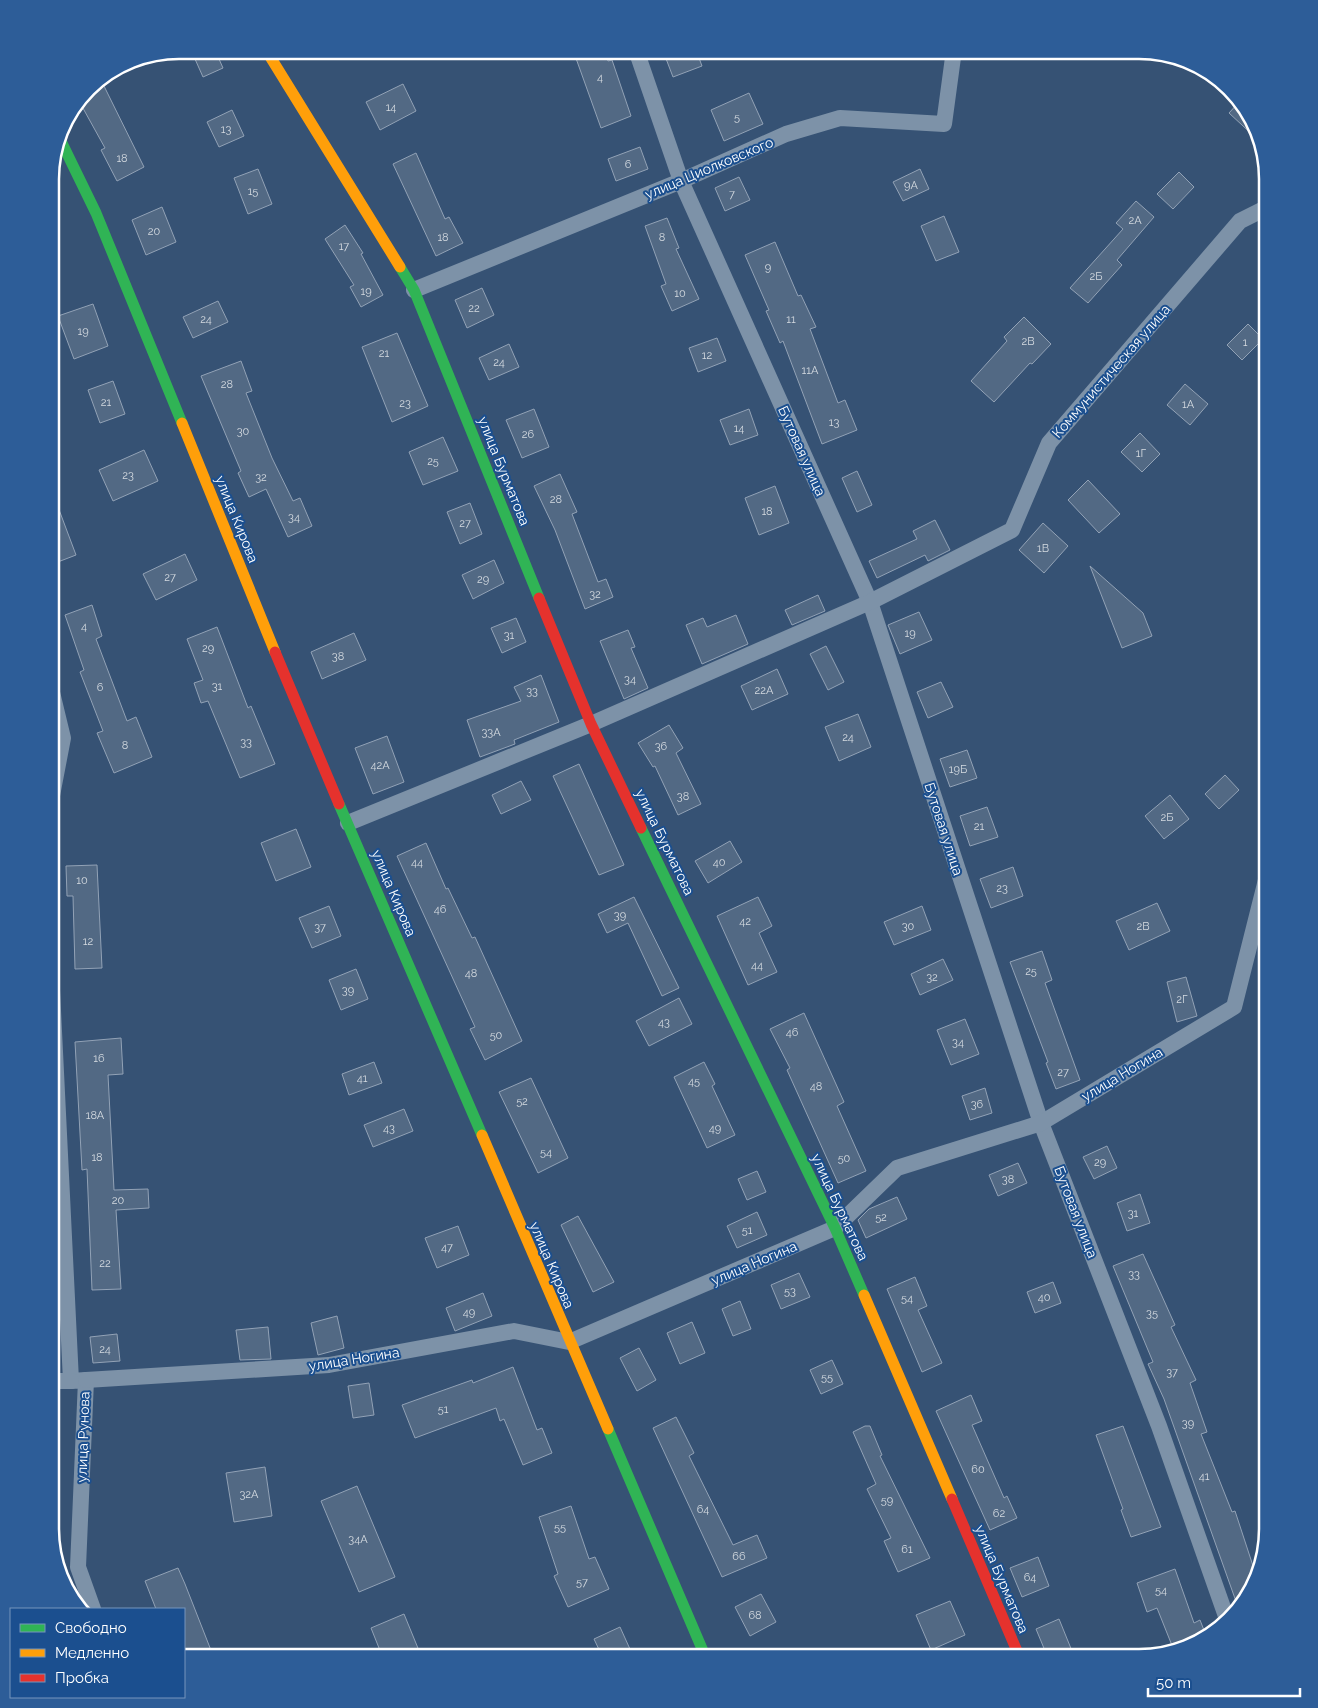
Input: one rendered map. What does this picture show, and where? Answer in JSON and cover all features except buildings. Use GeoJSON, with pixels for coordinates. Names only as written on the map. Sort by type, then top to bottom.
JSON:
{"type":"FeatureCollection","features":[{"type":"Feature","properties":{"kind":"street","name":"улица Бурматова"},"geometry":{"type":"LineString","coordinates":[[273,59],[414,290],[591,724],[835,1228],[1016,1649]]}},
{"type":"Feature","properties":{"kind":"street","name":"Бутовая улица"},"geometry":{"type":"LineString","coordinates":[[639,59],[681,181],[870,602],[1041,1123],[1159,1426],[1225,1612]]}},
{"type":"Feature","properties":{"kind":"street","name":"улица Циолковского"},"geometry":{"type":"LineString","coordinates":[[414,290],[681,181],[786,134],[840,118],[944,124],[953,59]]}},
{"type":"Feature","properties":{"kind":"street","name":"улица Кирова"},"geometry":{"type":"LineString","coordinates":[[64,146],[96,213],[323,770],[348,823],[702,1649]]}},
{"type":"Feature","properties":{"kind":"street","name":"Коммунистическая улица"},"geometry":{"type":"LineString","coordinates":[[348,823],[591,724],[870,602],[1012,530],[1049,443],[1240,221],[1259,212]]}},
{"type":"Feature","properties":{"kind":"street"},"geometry":{"type":"LineString","coordinates":[[59,721],[63,738],[59,759]]}},
{"type":"Feature","properties":{"kind":"street","name":"улица Ногина"},"geometry":{"type":"LineString","coordinates":[[59,1381],[329,1365],[514,1331],[569,1342],[835,1228],[897,1168],[1041,1123],[1234,1007],[1259,908]]}},
{"type":"Feature","properties":{"kind":"street","name":"улица Рунова"},"geometry":{"type":"LineString","coordinates":[[59,1088],[78,1381],[78,1567],[93,1608]]}},
{"type":"Feature","properties":{"kind":"traffic: fast"},"geometry":{"type":"LineString","coordinates":[[64,146],[96,213],[182,423]]}},
{"type":"Feature","properties":{"kind":"traffic: fast"},"geometry":{"type":"LineString","coordinates":[[400,267],[414,290],[539,598]]}},
{"type":"Feature","properties":{"kind":"traffic: fast"},"geometry":{"type":"LineString","coordinates":[[339,804],[482,1135]]}},
{"type":"Feature","properties":{"kind":"traffic: fast"},"geometry":{"type":"LineString","coordinates":[[641,828],[835,1228],[864,1295]]}},
{"type":"Feature","properties":{"kind":"traffic: fast"},"geometry":{"type":"LineString","coordinates":[[608,1429],[702,1649]]}},
{"type":"Feature","properties":{"kind":"traffic: slow"},"geometry":{"type":"LineString","coordinates":[[272,59],[400,267]]}},
{"type":"Feature","properties":{"kind":"traffic: slow"},"geometry":{"type":"LineString","coordinates":[[182,423],[275,652]]}},
{"type":"Feature","properties":{"kind":"traffic: slow"},"geometry":{"type":"LineString","coordinates":[[482,1135],[608,1429]]}},
{"type":"Feature","properties":{"kind":"traffic: slow"},"geometry":{"type":"LineString","coordinates":[[864,1295],[952,1499]]}},
{"type":"Feature","properties":{"kind":"traffic: jam"},"geometry":{"type":"LineString","coordinates":[[539,598],[591,724],[641,828]]}},
{"type":"Feature","properties":{"kind":"traffic: jam"},"geometry":{"type":"LineString","coordinates":[[275,652],[339,804]]}},
{"type":"Feature","properties":{"kind":"traffic: jam"},"geometry":{"type":"LineString","coordinates":[[952,1499],[1016,1649]]}}]}
